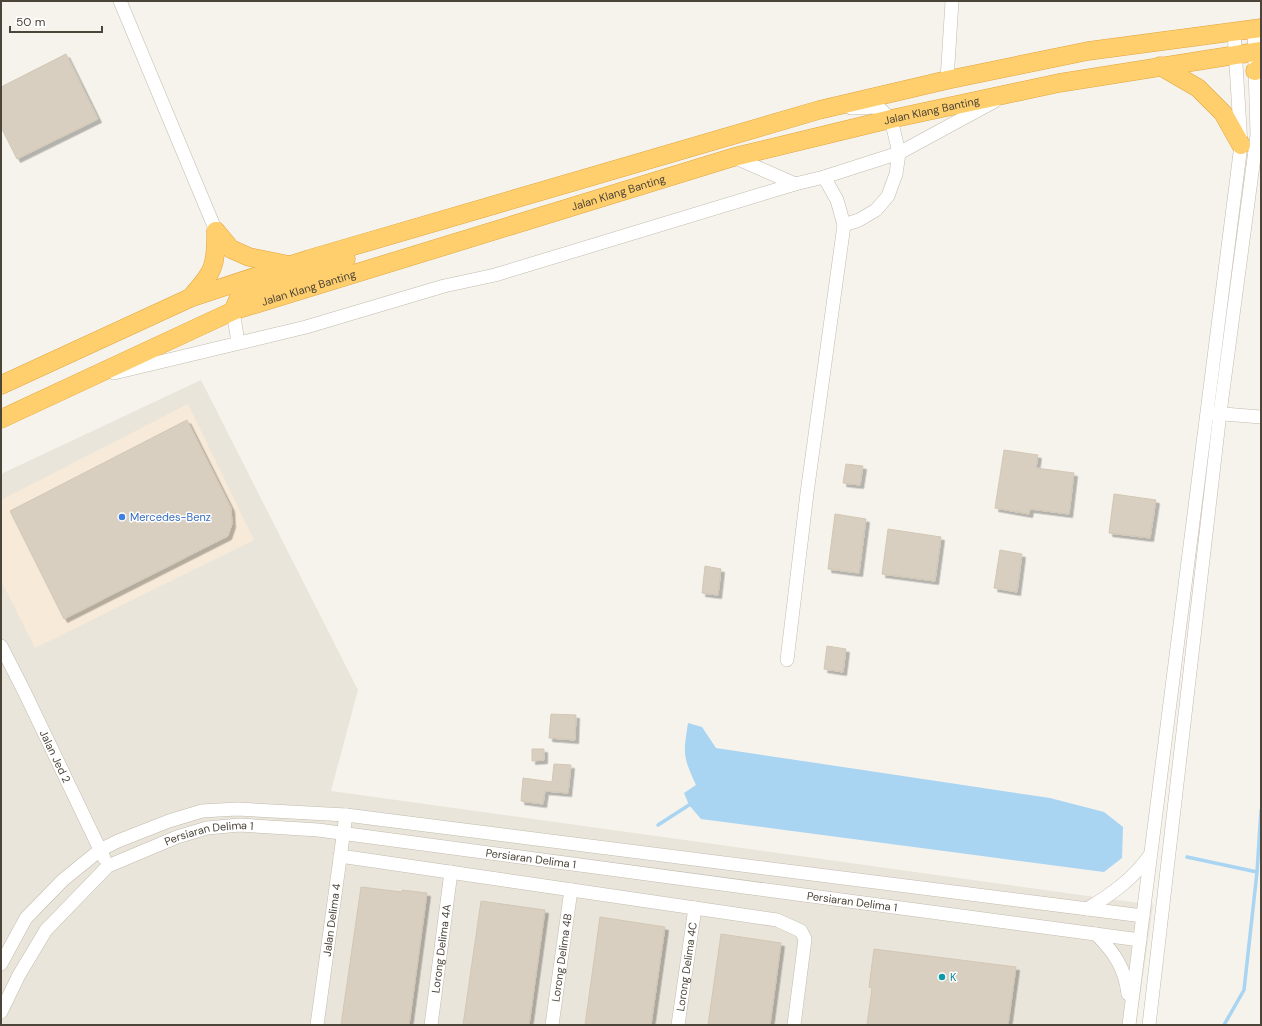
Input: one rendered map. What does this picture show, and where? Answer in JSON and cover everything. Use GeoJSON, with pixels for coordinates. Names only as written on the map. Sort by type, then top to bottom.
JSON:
{"type":"FeatureCollection","features":[{"type":"Feature","properties":{"kind":"highway","name":"Jalan Klang Banting"},"geometry":{"type":"LineString","coordinates":[[1,385],[190,298],[290,265],[819,110],[947,80],[1088,52],[1257,28]]}},
{"type":"Feature","properties":{"kind":"highway","name":"Jalan Klang Banting"},"geometry":{"type":"LineString","coordinates":[[1,419],[233,310],[734,158],[892,119],[1059,83],[1236,54],[1258,60]]}},
{"type":"Feature","properties":{"kind":"highway"},"geometry":{"type":"LineString","coordinates":[[1160,66],[1198,88],[1223,113],[1241,145]]}},
{"type":"Feature","properties":{"kind":"highway"},"geometry":{"type":"LineString","coordinates":[[233,310],[238,297],[248,291],[325,267],[438,221]]}},
{"type":"Feature","properties":{"kind":"highway"},"geometry":{"type":"LineString","coordinates":[[216,231],[231,249],[249,257],[290,265]]}},
{"type":"Feature","properties":{"kind":"highway"},"geometry":{"type":"LineString","coordinates":[[190,298],[210,275],[216,256],[216,231]]}},
{"type":"Feature","properties":{"kind":"street"},"geometry":{"type":"LineString","coordinates":[[120,1],[216,231]]}},
{"type":"Feature","properties":{"kind":"street"},"geometry":{"type":"LineString","coordinates":[[947,80],[952,1]]}},
{"type":"Feature","properties":{"kind":"street"},"geometry":{"type":"LineString","coordinates":[[1130,1019],[1151,855],[1213,413],[1257,135],[1257,28]]}},
{"type":"Feature","properties":{"kind":"street"},"geometry":{"type":"LineString","coordinates":[[1148,1025],[1241,145],[1234,32]]}},
{"type":"Feature","properties":{"kind":"street"},"geometry":{"type":"LineString","coordinates":[[84,380],[238,342],[306,327],[444,286],[495,275],[795,184],[824,177],[899,153],[1009,94]]}},
{"type":"Feature","properties":{"kind":"street"},"geometry":{"type":"LineString","coordinates":[[819,110],[878,107],[892,119],[899,153],[896,174],[888,196],[876,210],[859,220],[844,224]]}},
{"type":"Feature","properties":{"kind":"street"},"geometry":{"type":"LineString","coordinates":[[734,158],[795,184]]}},
{"type":"Feature","properties":{"kind":"street"},"geometry":{"type":"LineString","coordinates":[[787,660],[807,493],[844,224],[837,200],[824,177]]}},
{"type":"Feature","properties":{"kind":"street"},"geometry":{"type":"LineString","coordinates":[[233,310],[238,342]]}},
{"type":"Feature","properties":{"kind":"street"},"geometry":{"type":"LineString","coordinates":[[1213,413],[1261,418]]}},
{"type":"Feature","properties":{"kind":"street","name":"Jalan Jed 2"},"geometry":{"type":"LineString","coordinates":[[1,648],[24,691],[108,866]]}},
{"type":"Feature","properties":{"kind":"street","name":"Persiaran Delima 1"},"geometry":{"type":"LineString","coordinates":[[1,964],[26,918],[63,880],[100,850],[169,821],[202,811],[237,809],[346,815],[1143,916]]}},
{"type":"Feature","properties":{"kind":"street","name":"Jalan Delima 4"},"geometry":{"type":"LineString","coordinates":[[317,1025],[346,815]]}},
{"type":"Feature","properties":{"kind":"street","name":"Persiaran Delima 1"},"geometry":{"type":"LineString","coordinates":[[1,1012],[19,975],[46,930],[108,866],[177,837],[207,828],[240,826],[343,834],[1140,940]]}},
{"type":"Feature","properties":{"kind":"street"},"geometry":{"type":"LineString","coordinates":[[1087,909],[1123,886],[1140,870],[1151,855]]}},
{"type":"Feature","properties":{"kind":"street"},"geometry":{"type":"LineString","coordinates":[[340,856],[777,920],[801,931],[805,939],[794,1025]]}},
{"type":"Feature","properties":{"kind":"street","name":"Lorong Delima 4A"},"geometry":{"type":"LineString","coordinates":[[431,1025],[451,872]]}},
{"type":"Feature","properties":{"kind":"street","name":"Lorong Delima 4B"},"geometry":{"type":"LineString","coordinates":[[552,1025],[570,890]]}},
{"type":"Feature","properties":{"kind":"street","name":"Lorong Delima 4C"},"geometry":{"type":"LineString","coordinates":[[678,1025],[695,908]]}},
{"type":"Feature","properties":{"kind":"street"},"geometry":{"type":"LineString","coordinates":[[1096,934],[1111,949],[1120,963],[1127,981],[1130,1019]]}},
{"type":"Feature","properties":{"kind":"shaded area"},"geometry":{"type":"Polygon","coordinates":[[[201,380],[358,690],[331,791],[1153,905],[1136,1025],[1,1025],[1,474],[201,380]]]}},
{"type":"Feature","properties":{"kind":"shaded area","name":"Mercedes-Benz"},"geometry":{"type":"Polygon","coordinates":[[[188,404],[254,540],[35,648],[1,581],[1,500],[188,404]]]}},
{"type":"Feature","properties":{"kind":"water"},"geometry":{"type":"Polygon","coordinates":[[[688,723],[702,727],[716,748],[1050,798],[1104,812],[1123,827],[1122,858],[1104,872],[701,819],[689,805],[684,793],[696,785],[685,755],[685,742],[688,723]]]}},
{"type":"Feature","properties":{"kind":"building"},"geometry":{"type":"Polygon","coordinates":[[[66,54],[98,119],[17,159],[1,127],[1,87],[66,54]]]}},
{"type":"Feature","properties":{"kind":"building","name":"Mercedes-Benz"},"geometry":{"type":"Polygon","coordinates":[[[187,420],[231,508],[232,524],[228,536],[64,619],[10,511],[187,420]]]}},
{"type":"Feature","properties":{"kind":"building"},"geometry":{"type":"Polygon","coordinates":[[[1004,450],[1038,455],[1036,468],[1074,473],[1069,514],[1030,509],[1029,514],[995,508],[1004,450]]]}},
{"type":"Feature","properties":{"kind":"building"},"geometry":{"type":"Polygon","coordinates":[[[846,464],[863,466],[860,485],[843,483],[846,464]]]}},
{"type":"Feature","properties":{"kind":"building"},"geometry":{"type":"Polygon","coordinates":[[[1114,494],[1156,500],[1150,538],[1109,533],[1114,494]]]}},
{"type":"Feature","properties":{"kind":"building"},"geometry":{"type":"Polygon","coordinates":[[[835,514],[866,519],[859,573],[828,569],[835,514]]]}},
{"type":"Feature","properties":{"kind":"building"},"geometry":{"type":"Polygon","coordinates":[[[888,529],[941,537],[935,581],[882,574],[888,529]]]}},
{"type":"Feature","properties":{"kind":"building"},"geometry":{"type":"Polygon","coordinates":[[[1000,550],[1022,554],[1017,592],[994,588],[1000,550]]]}},
{"type":"Feature","properties":{"kind":"building"},"geometry":{"type":"Polygon","coordinates":[[[705,566],[721,569],[718,595],[702,593],[705,566]]]}},
{"type":"Feature","properties":{"kind":"building"},"geometry":{"type":"Polygon","coordinates":[[[827,646],[846,649],[843,672],[824,669],[827,646]]]}},
{"type":"Feature","properties":{"kind":"building"},"geometry":{"type":"Polygon","coordinates":[[[551,714],[576,715],[575,740],[549,738],[551,714]]]}},
{"type":"Feature","properties":{"kind":"building"},"geometry":{"type":"Polygon","coordinates":[[[532,749],[544,749],[544,760],[532,761],[532,749]]]}},
{"type":"Feature","properties":{"kind":"building"},"geometry":{"type":"Polygon","coordinates":[[[554,764],[571,765],[568,793],[545,791],[543,804],[521,801],[523,778],[552,782],[554,764]]]}},
{"type":"Feature","properties":{"kind":"building"},"geometry":{"type":"Polygon","coordinates":[[[361,887],[402,892],[402,890],[427,893],[409,1025],[341,1025],[361,887]]]}},
{"type":"Feature","properties":{"kind":"building"},"geometry":{"type":"Polygon","coordinates":[[[481,901],[545,910],[529,1025],[463,1025],[481,901]]]}},
{"type":"Feature","properties":{"kind":"building"},"geometry":{"type":"Polygon","coordinates":[[[600,917],[665,927],[651,1025],[585,1025],[600,917]]]}},
{"type":"Feature","properties":{"kind":"building"},"geometry":{"type":"Polygon","coordinates":[[[721,934],[781,943],[770,1025],[708,1025],[721,934]]]}},
{"type":"Feature","properties":{"kind":"building"},"geometry":{"type":"Polygon","coordinates":[[[874,949],[1016,967],[1008,1025],[867,1025],[872,988],[869,987],[874,949]]]}},
{"type":"Feature","properties":{"kind":"waterway"},"geometry":{"type":"LineString","coordinates":[[658,825],[689,805]]}},
{"type":"Feature","properties":{"kind":"waterway"},"geometry":{"type":"LineString","coordinates":[[1224,1025],[1244,990],[1257,872],[1261,810]]}},
{"type":"Feature","properties":{"kind":"waterway"},"geometry":{"type":"LineString","coordinates":[[1187,857],[1257,872]]}},
{"type":"Feature","properties":{"kind":"place","name":"Mercedes-Benz"},"geometry":{"type":"Point","coordinates":[122,517]}},
{"type":"Feature","properties":{"kind":"place","name":"K"},"geometry":{"type":"Point","coordinates":[942,977]}}]}
